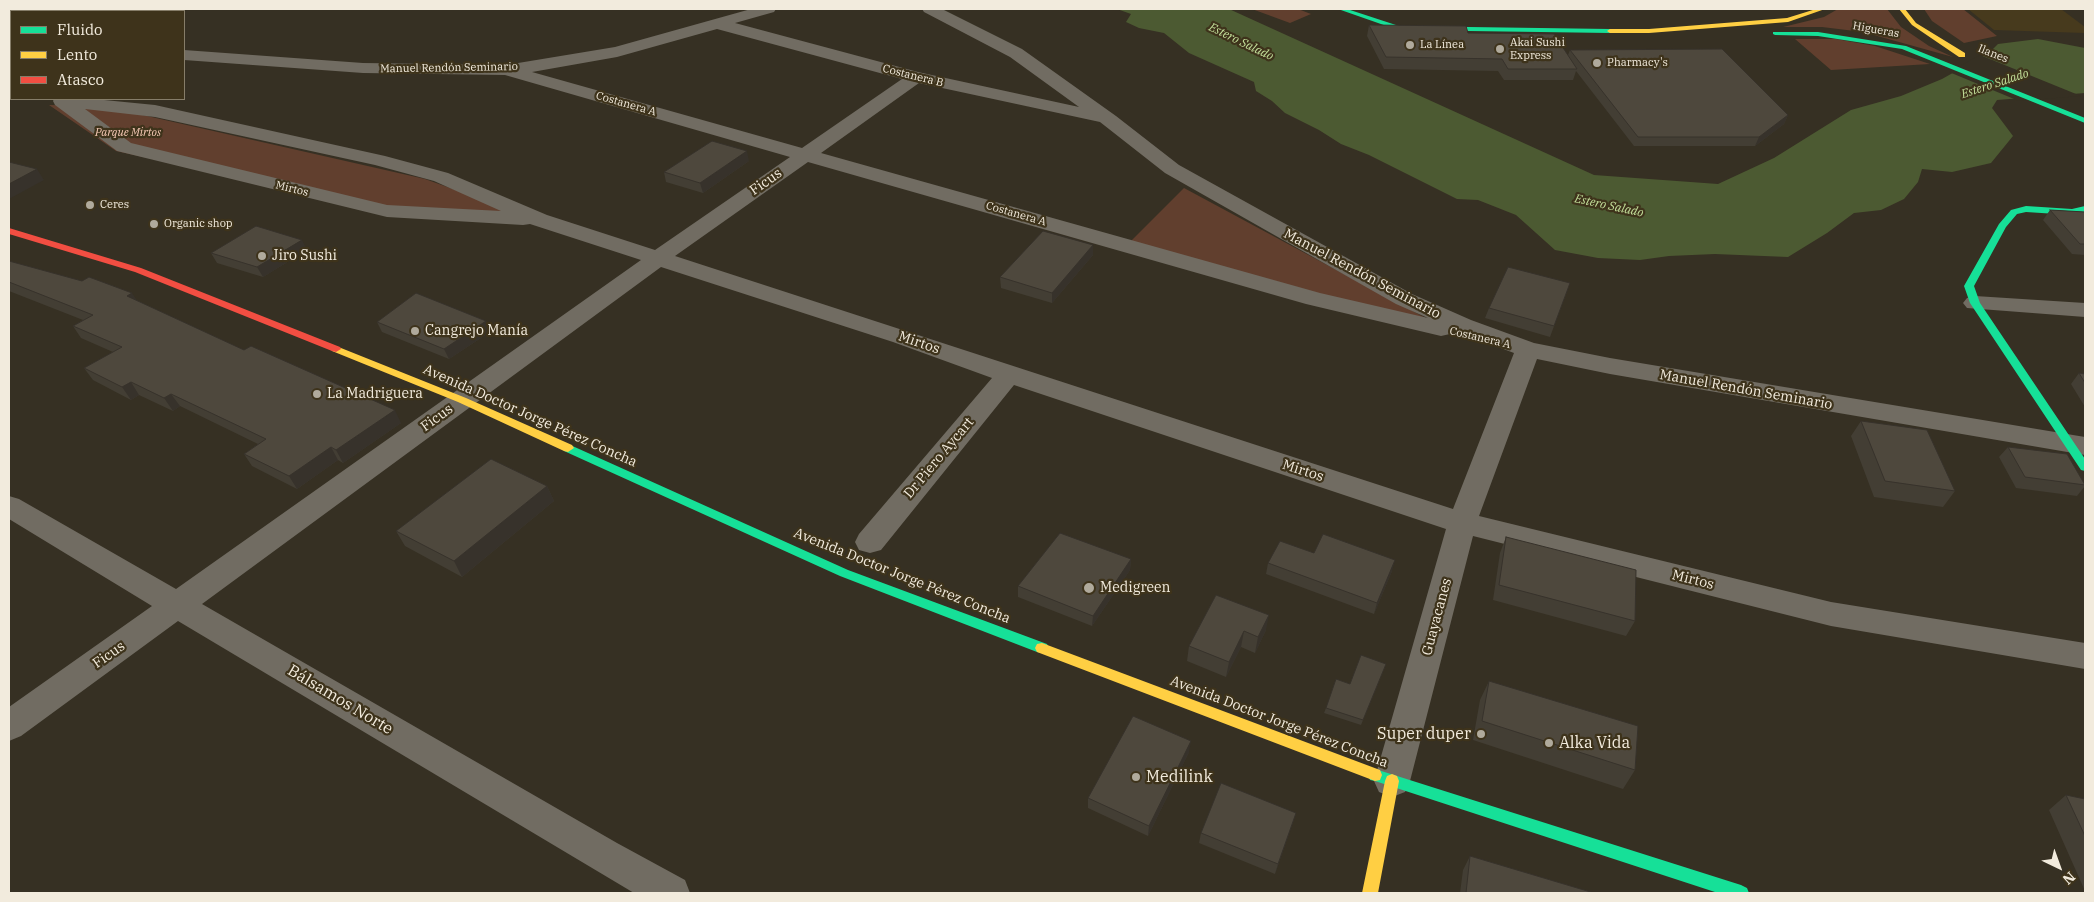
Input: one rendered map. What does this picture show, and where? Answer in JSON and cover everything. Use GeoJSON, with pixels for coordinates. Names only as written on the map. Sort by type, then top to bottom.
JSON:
{"type":"FeatureCollection","features":[{"type":"Feature","properties":{"kind":"street","name":"Manuel Rendón Seminario"},"geometry":{"type":"LineString","coordinates":[[185,55],[363,68],[506,70],[617,52],[768,9]]}},
{"type":"Feature","properties":{"kind":"street","name":"Manuel Rendón Seminario"},"geometry":{"type":"LineString","coordinates":[[930,9],[1007,48],[1110,120],[1172,169],[1395,294],[1454,322],[1528,349],[1610,366],[2078,445]]}},
{"type":"Feature","properties":{"kind":"street"},"geometry":{"type":"LineString","coordinates":[[1341,9],[1398,28],[1554,31],[1649,31],[1780,22],[1805,16],[1822,9]]}},
{"type":"Feature","properties":{"kind":"street","name":"Ilanes"},"geometry":{"type":"LineString","coordinates":[[1902,9],[1914,24],[1942,44],[1970,59]]}},
{"type":"Feature","properties":{"kind":"street","name":"Costanera B"},"geometry":{"type":"LineString","coordinates":[[718,24],[916,77],[1110,120]]}},
{"type":"Feature","properties":{"kind":"street","name":"Higueras"},"geometry":{"type":"LineString","coordinates":[[1649,31],[1818,34],[1904,47],[2085,121]]}},
{"type":"Feature","properties":{"kind":"street","name":"Costanera A"},"geometry":{"type":"LineString","coordinates":[[506,70],[1314,299],[1528,349]]}},
{"type":"Feature","properties":{"kind":"street","name":"Ficus"},"geometry":{"type":"LineString","coordinates":[[9,726],[657,259],[916,77]]}},
{"type":"Feature","properties":{"kind":"street","name":"Mirtos"},"geometry":{"type":"LineString","coordinates":[[61,100],[124,146],[264,182],[387,211],[539,220]]}},
{"type":"Feature","properties":{"kind":"street","name":"Mirtos"},"geometry":{"type":"LineString","coordinates":[[61,100],[155,111],[378,160],[452,181],[539,220],[902,337],[1009,375],[1462,523],[1831,614],[2085,656]]}},
{"type":"Feature","properties":{"kind":"street"},"geometry":{"type":"LineString","coordinates":[[2085,209],[2072,212],[2026,209],[2014,212],[2002,226],[1969,286],[1970,293],[1976,303],[2078,445],[2085,467]]}},
{"type":"Feature","properties":{"kind":"street","name":"Avenida Doctor Jorge Pérez Concha"},"geometry":{"type":"LineString","coordinates":[[9,231],[138,270],[462,400],[844,573],[1392,781],[1741,893]]}},
{"type":"Feature","properties":{"kind":"street"},"geometry":{"type":"LineString","coordinates":[[1976,303],[2085,310]]}},
{"type":"Feature","properties":{"kind":"street","name":"Guayacanes"},"geometry":{"type":"LineString","coordinates":[[1370,893],[1392,781],[1462,523],[1528,349]]}},
{"type":"Feature","properties":{"kind":"street","name":"Dr Piero Aycart"},"geometry":{"type":"LineString","coordinates":[[870,542],[1009,375]]}},
{"type":"Feature","properties":{"kind":"street","name":"Bálsamos Norte"},"geometry":{"type":"LineString","coordinates":[[9,506],[604,856],[672,893]]}},
{"type":"Feature","properties":{"kind":"shaded area"},"geometry":{"type":"Polygon","coordinates":[[[1968,9],[2061,9],[2085,27],[2085,33],[1994,30],[1968,9]]]}},
{"type":"Feature","properties":{"kind":"green space"},"geometry":{"type":"Polygon","coordinates":[[[1252,9],[1298,9],[1311,14],[1290,23],[1252,9]]]}},
{"type":"Feature","properties":{"kind":"green space"},"geometry":{"type":"Polygon","coordinates":[[[1838,9],[1887,9],[1901,27],[1929,46],[1953,57],[1863,32],[1822,27],[1783,27],[1824,17],[1838,9]]]}},
{"type":"Feature","properties":{"kind":"green space"},"geometry":{"type":"Polygon","coordinates":[[[1924,9],[1963,9],[1997,36],[1964,43],[1932,21],[1924,9]]]}},
{"type":"Feature","properties":{"kind":"green space"},"geometry":{"type":"Polygon","coordinates":[[[1795,39],[1836,39],[1875,46],[1930,64],[1831,70],[1795,39]]]}},
{"type":"Feature","properties":{"kind":"green space","name":"Parque Mirtos"},"geometry":{"type":"Polygon","coordinates":[[[49,105],[103,106],[425,179],[539,220],[388,211],[116,151],[49,105]]]}},
{"type":"Feature","properties":{"kind":"green space"},"geometry":{"type":"Polygon","coordinates":[[[1184,188],[1446,329],[1131,241],[1184,188]]]}},
{"type":"Feature","properties":{"kind":"water","name":"Estero Salado"},"geometry":{"type":"Polygon","coordinates":[[[1117,9],[1229,9],[1594,175],[1718,184],[1774,158],[1851,110],[1901,96],[1942,79],[1990,52],[1998,44],[2038,39],[2085,48],[2085,93],[1997,100],[1992,108],[2013,136],[1991,163],[1952,172],[1922,169],[1918,182],[1904,199],[1881,210],[1854,213],[1827,233],[1788,257],[1715,254],[1669,256],[1640,260],[1598,258],[1555,250],[1516,215],[1478,200],[1457,199],[1369,155],[1341,144],[1319,130],[1285,113],[1272,101],[1256,91],[1254,82],[1189,53],[1164,33],[1139,28],[1126,22],[1131,14],[1117,9]]]}},
{"type":"Feature","properties":{"kind":"pier"},"geometry":{"type":"Polygon","coordinates":[[[1980,55],[2081,96],[2019,101],[1949,72],[1980,55]]]}},
{"type":"Feature","properties":{"kind":"building"},"geometry":{"type":"Polygon","coordinates":[[[1369,25],[1466,26],[1468,33],[1554,34],[1577,69],[1508,69],[1502,59],[1386,57],[1369,25]]]}},
{"type":"Feature","properties":{"kind":"building"},"geometry":{"type":"Polygon","coordinates":[[[1722,49],[1788,115],[1759,137],[1638,137],[1570,50],[1722,49]]]}},
{"type":"Feature","properties":{"kind":"building"},"geometry":{"type":"Polygon","coordinates":[[[712,141],[747,151],[700,183],[664,172],[712,141]]]}},
{"type":"Feature","properties":{"kind":"building"},"geometry":{"type":"Polygon","coordinates":[[[9,162],[37,169],[9,184],[9,162]]]}},
{"type":"Feature","properties":{"kind":"building"},"geometry":{"type":"Polygon","coordinates":[[[2050,210],[2085,212],[2085,244],[2080,244],[2050,210]]]}},
{"type":"Feature","properties":{"kind":"building"},"geometry":{"type":"Polygon","coordinates":[[[256,226],[302,240],[257,267],[211,253],[256,226]]]}},
{"type":"Feature","properties":{"kind":"building"},"geometry":{"type":"Polygon","coordinates":[[[1043,231],[1093,245],[1052,293],[1000,277],[1043,231]]]}},
{"type":"Feature","properties":{"kind":"building"},"geometry":{"type":"Polygon","coordinates":[[[9,261],[82,281],[89,277],[132,293],[127,296],[244,350],[251,346],[395,410],[336,450],[331,447],[289,476],[244,454],[266,439],[171,394],[164,398],[131,382],[122,387],[84,368],[122,347],[73,326],[93,315],[9,282],[9,261]]]}},
{"type":"Feature","properties":{"kind":"building"},"geometry":{"type":"Polygon","coordinates":[[[1508,267],[1570,283],[1554,326],[1489,308],[1508,267]]]}},
{"type":"Feature","properties":{"kind":"building"},"geometry":{"type":"Polygon","coordinates":[[[416,293],[486,321],[444,349],[377,322],[416,293]]]}},
{"type":"Feature","properties":{"kind":"building"},"geometry":{"type":"Polygon","coordinates":[[[2079,373],[2085,374],[2085,383],[2079,373]]]}},
{"type":"Feature","properties":{"kind":"building"},"geometry":{"type":"Polygon","coordinates":[[[1861,421],[1927,430],[1955,491],[1885,481],[1861,421]]]}},
{"type":"Feature","properties":{"kind":"building"},"geometry":{"type":"Polygon","coordinates":[[[2008,447],[2067,454],[2085,485],[2025,477],[2008,447]]]}},
{"type":"Feature","properties":{"kind":"building"},"geometry":{"type":"Polygon","coordinates":[[[491,459],[547,486],[454,561],[396,531],[491,459]]]}},
{"type":"Feature","properties":{"kind":"building"},"geometry":{"type":"Polygon","coordinates":[[[1060,533],[1131,559],[1093,616],[1018,586],[1060,533]]]}},
{"type":"Feature","properties":{"kind":"building"},"geometry":{"type":"Polygon","coordinates":[[[1323,534],[1395,560],[1377,603],[1268,563],[1280,541],[1314,553],[1323,534]]]}},
{"type":"Feature","properties":{"kind":"building"},"geometry":{"type":"Polygon","coordinates":[[[1506,537],[1636,570],[1635,621],[1499,585],[1506,537]]]}},
{"type":"Feature","properties":{"kind":"building"},"geometry":{"type":"Polygon","coordinates":[[[1216,595],[1269,615],[1258,637],[1244,631],[1229,662],[1189,646],[1216,595]]]}},
{"type":"Feature","properties":{"kind":"building"},"geometry":{"type":"Polygon","coordinates":[[[1361,655],[1386,664],[1363,720],[1326,708],[1336,679],[1350,684],[1361,655]]]}},
{"type":"Feature","properties":{"kind":"building"},"geometry":{"type":"Polygon","coordinates":[[[1489,681],[1638,726],[1635,770],[1482,721],[1489,681]]]}},
{"type":"Feature","properties":{"kind":"building"},"geometry":{"type":"Polygon","coordinates":[[[1133,716],[1191,741],[1149,826],[1088,798],[1133,716]]]}},
{"type":"Feature","properties":{"kind":"building"},"geometry":{"type":"Polygon","coordinates":[[[1221,783],[1296,813],[1278,864],[1201,833],[1221,783]]]}},
{"type":"Feature","properties":{"kind":"building"},"geometry":{"type":"Polygon","coordinates":[[[2066,795],[2085,799],[2085,836],[2066,795]]]}},
{"type":"Feature","properties":{"kind":"building"},"geometry":{"type":"Polygon","coordinates":[[[1470,856],[1594,893],[1466,893],[1470,856]]]}},
{"type":"Feature","properties":{"kind":"traffic: fast"},"geometry":{"type":"LineString","coordinates":[[1341,9],[1398,28],[1610,31]]}},
{"type":"Feature","properties":{"kind":"traffic: fast"},"geometry":{"type":"LineString","coordinates":[[1775,33],[1818,34],[1904,47],[2085,121]]}},
{"type":"Feature","properties":{"kind":"traffic: fast"},"geometry":{"type":"LineString","coordinates":[[2085,209],[2072,212],[2026,209],[2014,212],[2002,226],[1969,286],[1975,303],[2085,467]]}},
{"type":"Feature","properties":{"kind":"traffic: fast"},"geometry":{"type":"LineString","coordinates":[[568,448],[844,573],[1042,648]]}},
{"type":"Feature","properties":{"kind":"traffic: fast"},"geometry":{"type":"LineString","coordinates":[[1375,775],[1741,893]]}},
{"type":"Feature","properties":{"kind":"traffic: slow"},"geometry":{"type":"LineString","coordinates":[[1610,31],[1649,31],[1788,20],[1822,9]]}},
{"type":"Feature","properties":{"kind":"traffic: slow"},"geometry":{"type":"LineString","coordinates":[[1902,9],[1914,24],[1962,55]]}},
{"type":"Feature","properties":{"kind":"traffic: slow"},"geometry":{"type":"LineString","coordinates":[[336,349],[462,400],[568,448]]}},
{"type":"Feature","properties":{"kind":"traffic: slow"},"geometry":{"type":"LineString","coordinates":[[1042,648],[1375,775]]}},
{"type":"Feature","properties":{"kind":"traffic: slow"},"geometry":{"type":"LineString","coordinates":[[1370,893],[1392,781]]}},
{"type":"Feature","properties":{"kind":"traffic: jam"},"geometry":{"type":"LineString","coordinates":[[9,231],[138,270],[336,349]]}},
{"type":"Feature","properties":{"kind":"place","name":"La Línea"},"geometry":{"type":"Point","coordinates":[1410,45]}},
{"type":"Feature","properties":{"kind":"place","name":"Akai Sushi Express"},"geometry":{"type":"Point","coordinates":[1500,49]}},
{"type":"Feature","properties":{"kind":"place","name":"Pharmacy's"},"geometry":{"type":"Point","coordinates":[1597,63]}},
{"type":"Feature","properties":{"kind":"place","name":"Ceres"},"geometry":{"type":"Point","coordinates":[90,205]}},
{"type":"Feature","properties":{"kind":"place","name":"Organic shop"},"geometry":{"type":"Point","coordinates":[154,224]}},
{"type":"Feature","properties":{"kind":"place","name":"Jiro Sushi"},"geometry":{"type":"Point","coordinates":[262,256]}},
{"type":"Feature","properties":{"kind":"place","name":"Cangrejo Manía"},"geometry":{"type":"Point","coordinates":[415,331]}},
{"type":"Feature","properties":{"kind":"place","name":"La Madriguera"},"geometry":{"type":"Point","coordinates":[317,394]}},
{"type":"Feature","properties":{"kind":"place","name":"Medigreen"},"geometry":{"type":"Point","coordinates":[1089,588]}},
{"type":"Feature","properties":{"kind":"place","name":"Super duper"},"geometry":{"type":"Point","coordinates":[1481,734]}},
{"type":"Feature","properties":{"kind":"place","name":"Alka Vida"},"geometry":{"type":"Point","coordinates":[1549,743]}},
{"type":"Feature","properties":{"kind":"place","name":"Medilink"},"geometry":{"type":"Point","coordinates":[1136,777]}}]}
